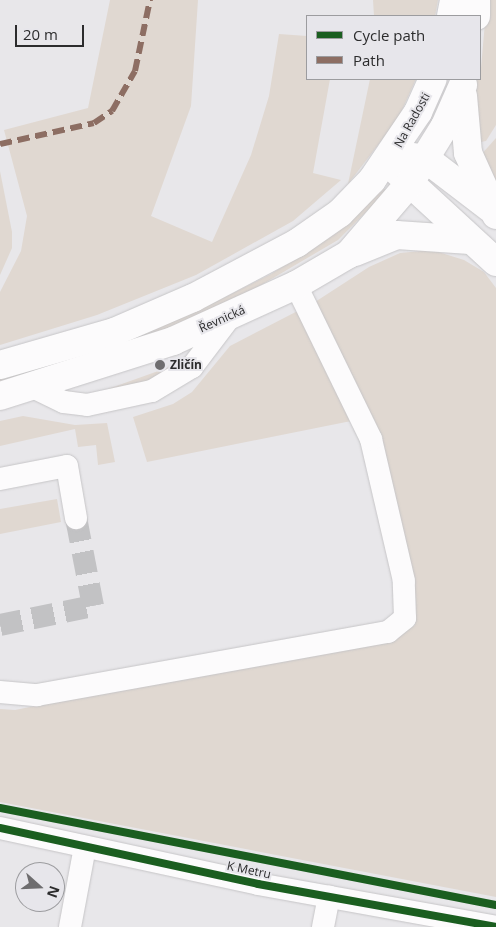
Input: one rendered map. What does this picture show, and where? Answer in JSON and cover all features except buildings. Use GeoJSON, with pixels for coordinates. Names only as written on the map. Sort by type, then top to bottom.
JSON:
{"type":"FeatureCollection","features":[{"type":"Feature","properties":{"kind":"main road"},"geometry":{"type":"LineString","coordinates":[[451,15],[454,0]]}},
{"type":"Feature","properties":{"kind":"main road"},"geometry":{"type":"LineString","coordinates":[[476,0],[476,15]]}},
{"type":"Feature","properties":{"kind":"main road","name":"Na Radosti"},"geometry":{"type":"LineString","coordinates":[[432,80],[391,157],[409,184],[496,262]]}},
{"type":"Feature","properties":{"kind":"main road"},"geometry":{"type":"LineString","coordinates":[[409,184],[426,159],[464,82]]}},
{"type":"Feature","properties":{"kind":"main road"},"geometry":{"type":"LineString","coordinates":[[464,82],[464,139],[494,213]]}},
{"type":"Feature","properties":{"kind":"main road"},"geometry":{"type":"LineString","coordinates":[[0,365],[114,332],[250,269],[340,213],[391,157],[426,159],[494,213]]}},
{"type":"Feature","properties":{"kind":"main road","name":"Řevnická"},"geometry":{"type":"LineString","coordinates":[[0,396],[35,388],[173,341],[230,317],[296,285],[349,254],[409,184]]}},
{"type":"Feature","properties":{"kind":"main road"},"geometry":{"type":"LineString","coordinates":[[349,254],[397,235],[470,240]]}},
{"type":"Feature","properties":{"kind":"street"},"geometry":{"type":"LineString","coordinates":[[0,692],[37,695],[388,632],[405,618],[404,581],[371,439],[296,285]]}},
{"type":"Feature","properties":{"kind":"street"},"geometry":{"type":"LineString","coordinates":[[35,388],[64,402],[87,405],[152,391],[192,367],[230,317]]}},
{"type":"Feature","properties":{"kind":"street"},"geometry":{"type":"LineString","coordinates":[[0,479],[67,466],[76,518]]}},
{"type":"Feature","properties":{"kind":"street","name":"K Metru"},"geometry":{"type":"LineString","coordinates":[[0,828],[329,897],[496,926]]}},
{"type":"Feature","properties":{"kind":"street"},"geometry":{"type":"LineString","coordinates":[[70,927],[86,847]]}},
{"type":"Feature","properties":{"kind":"street"},"geometry":{"type":"LineString","coordinates":[[323,927],[329,897]]}},
{"type":"Feature","properties":{"kind":"shaded area"},"geometry":{"type":"Polygon","coordinates":[[[110,0],[198,0],[191,106],[151,216],[212,242],[251,155],[269,96],[279,34],[306,36],[306,80],[330,80],[313,173],[341,180],[293,221],[196,275],[97,315],[0,345],[0,292],[21,251],[27,216],[4,130],[88,108],[110,0]]]}},
{"type":"Feature","properties":{"kind":"shaded area"},"geometry":{"type":"Polygon","coordinates":[[[373,0],[438,0],[435,15],[374,15],[373,0]]]}},
{"type":"Feature","properties":{"kind":"shaded area"},"geometry":{"type":"Polygon","coordinates":[[[487,0],[496,0],[496,125],[486,141],[476,143],[474,80],[481,80],[487,0]]]}},
{"type":"Feature","properties":{"kind":"shaded area"},"geometry":{"type":"Polygon","coordinates":[[[370,80],[416,80],[398,119],[348,184],[370,80]]]}},
{"type":"Feature","properties":{"kind":"shaded area"},"geometry":{"type":"Polygon","coordinates":[[[496,138],[496,184],[480,156],[496,138]]]}},
{"type":"Feature","properties":{"kind":"shaded area"},"geometry":{"type":"Polygon","coordinates":[[[0,171],[12,232],[12,248],[0,275],[0,171]]]}},
{"type":"Feature","properties":{"kind":"shaded area"},"geometry":{"type":"Polygon","coordinates":[[[384,189],[389,189],[338,240],[251,291],[147,337],[0,382],[0,378],[97,351],[193,313],[271,274],[335,234],[384,189]]]}},
{"type":"Feature","properties":{"kind":"shaded area"},"geometry":{"type":"Polygon","coordinates":[[[432,250],[464,260],[484,272],[496,288],[496,897],[0,802],[0,709],[15,710],[405,632],[415,625],[416,601],[371,417],[147,462],[133,417],[173,404],[192,392],[230,346],[315,302],[369,267],[400,253],[432,250]]]}},
{"type":"Feature","properties":{"kind":"shaded area"},"geometry":{"type":"Polygon","coordinates":[[[175,365],[164,380],[80,399],[175,365]]]}},
{"type":"Feature","properties":{"kind":"shaded area"},"geometry":{"type":"Polygon","coordinates":[[[23,416],[75,425],[107,423],[115,462],[98,465],[96,445],[78,447],[75,429],[0,446],[0,421],[23,416]]]}},
{"type":"Feature","properties":{"kind":"shaded area"},"geometry":{"type":"Polygon","coordinates":[[[57,499],[61,522],[0,534],[0,509],[57,499]]]}},
{"type":"Feature","properties":{"kind":"tunnel"},"geometry":{"type":"LineString","coordinates":[[0,625],[93,606],[76,518]]}},
{"type":"Feature","properties":{"kind":"marked path"},"geometry":{"type":"LineString","coordinates":[[0,144],[94,123],[112,111],[135,71],[150,0]]}},
{"type":"Feature","properties":{"kind":"cycle path"},"geometry":{"type":"LineString","coordinates":[[0,808],[496,905]]}},
{"type":"Feature","properties":{"kind":"cycle path"},"geometry":{"type":"LineString","coordinates":[[0,828],[258,884],[496,927]]}},
{"type":"Feature","properties":{"kind":"place","name":"Zličín"},"geometry":{"type":"Point","coordinates":[160,365]}}]}
